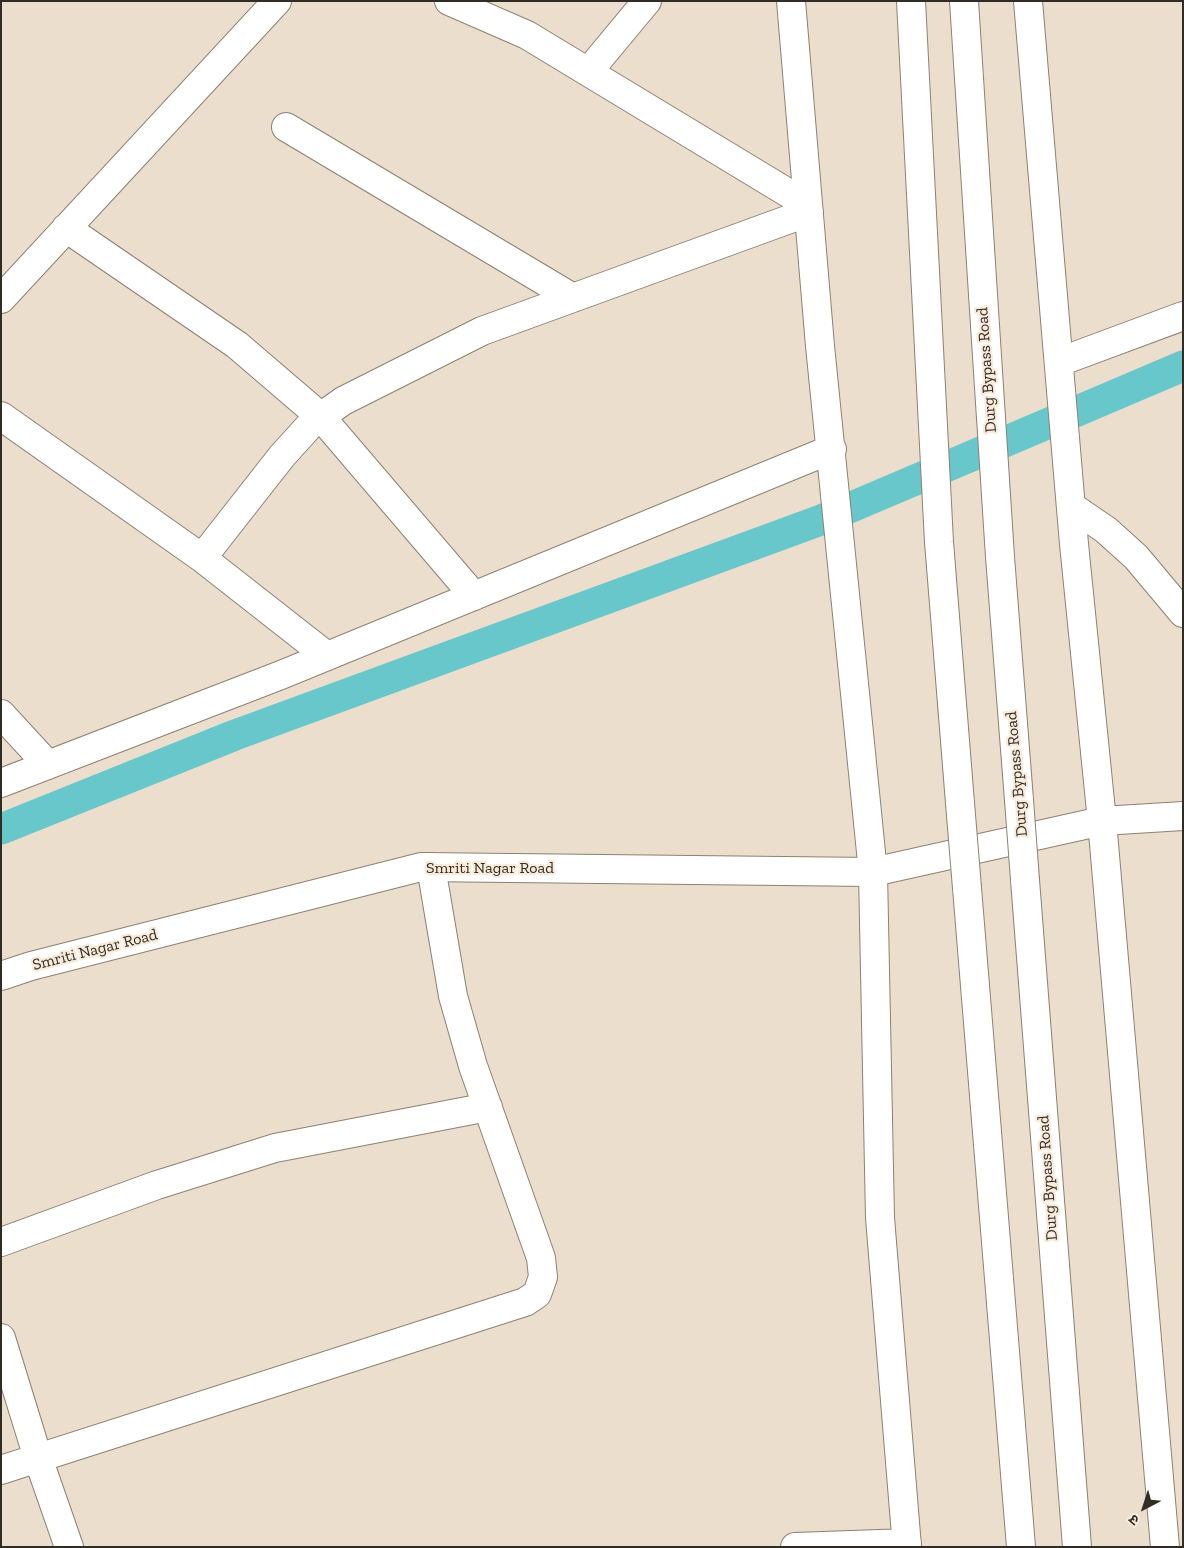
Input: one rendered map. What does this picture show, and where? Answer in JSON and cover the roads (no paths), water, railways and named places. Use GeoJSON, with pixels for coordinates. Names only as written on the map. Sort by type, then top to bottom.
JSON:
{"type":"FeatureCollection","features":[{"type":"Feature","properties":{"kind":"main road"},"geometry":{"type":"LineString","coordinates":[[1,300],[277,1]]}},
{"type":"Feature","properties":{"kind":"main road"},"geometry":{"type":"LineString","coordinates":[[449,1],[527,35],[808,209]]}},
{"type":"Feature","properties":{"kind":"main road"},"geometry":{"type":"LineString","coordinates":[[588,72],[647,1]]}},
{"type":"Feature","properties":{"kind":"main road"},"geometry":{"type":"LineString","coordinates":[[791,1],[808,209],[873,872],[880,1218],[907,1545],[795,1547]]}},
{"type":"Feature","properties":{"kind":"main road"},"geometry":{"type":"LineString","coordinates":[[911,1],[930,402],[939,542],[1021,1547]]}},
{"type":"Feature","properties":{"kind":"main road","name":"Durg Bypass Road"},"geometry":{"type":"LineString","coordinates":[[964,1],[997,515],[1077,1547]]}},
{"type":"Feature","properties":{"kind":"main road"},"geometry":{"type":"LineString","coordinates":[[1028,1],[1070,506],[1102,821],[1165,1547]]}},
{"type":"Feature","properties":{"kind":"main road"},"geometry":{"type":"LineString","coordinates":[[286,128],[573,298]]}},
{"type":"Feature","properties":{"kind":"main road"},"geometry":{"type":"LineString","coordinates":[[202,558],[282,456],[310,424],[343,401],[482,331],[808,209]]}},
{"type":"Feature","properties":{"kind":"main road"},"geometry":{"type":"LineString","coordinates":[[66,228],[236,345],[321,416],[474,596]]}},
{"type":"Feature","properties":{"kind":"main road"},"geometry":{"type":"LineString","coordinates":[[1059,362],[1183,316]]}},
{"type":"Feature","properties":{"kind":"main road"},"geometry":{"type":"LineString","coordinates":[[1,416],[202,558],[327,656]]}},
{"type":"Feature","properties":{"kind":"main road"},"geometry":{"type":"LineString","coordinates":[[1,783],[327,656],[832,449]]}},
{"type":"Feature","properties":{"kind":"main road"},"geometry":{"type":"LineString","coordinates":[[1070,506],[1106,530],[1136,557],[1183,613]]}},
{"type":"Feature","properties":{"kind":"main road"},"geometry":{"type":"LineString","coordinates":[[1,714],[48,765]]}},
{"type":"Feature","properties":{"kind":"main road","name":"Smriti Nagar Road"},"geometry":{"type":"LineString","coordinates":[[1,976],[69,956],[421,867],[873,872],[1102,821],[1183,816]]}},
{"type":"Feature","properties":{"kind":"main road"},"geometry":{"type":"LineString","coordinates":[[1,1470],[525,1302],[537,1294],[543,1277],[541,1258],[488,1107],[453,996],[431,867]]}},
{"type":"Feature","properties":{"kind":"main road"},"geometry":{"type":"LineString","coordinates":[[1,1242],[157,1185],[275,1148],[488,1107]]}},
{"type":"Feature","properties":{"kind":"main road"},"geometry":{"type":"LineString","coordinates":[[1,1338],[38,1458],[69,1547]]}},
{"type":"Feature","properties":{"kind":"waterway"},"geometry":{"type":"LineString","coordinates":[[1,829],[235,735],[821,520],[1183,366]]}}]}
